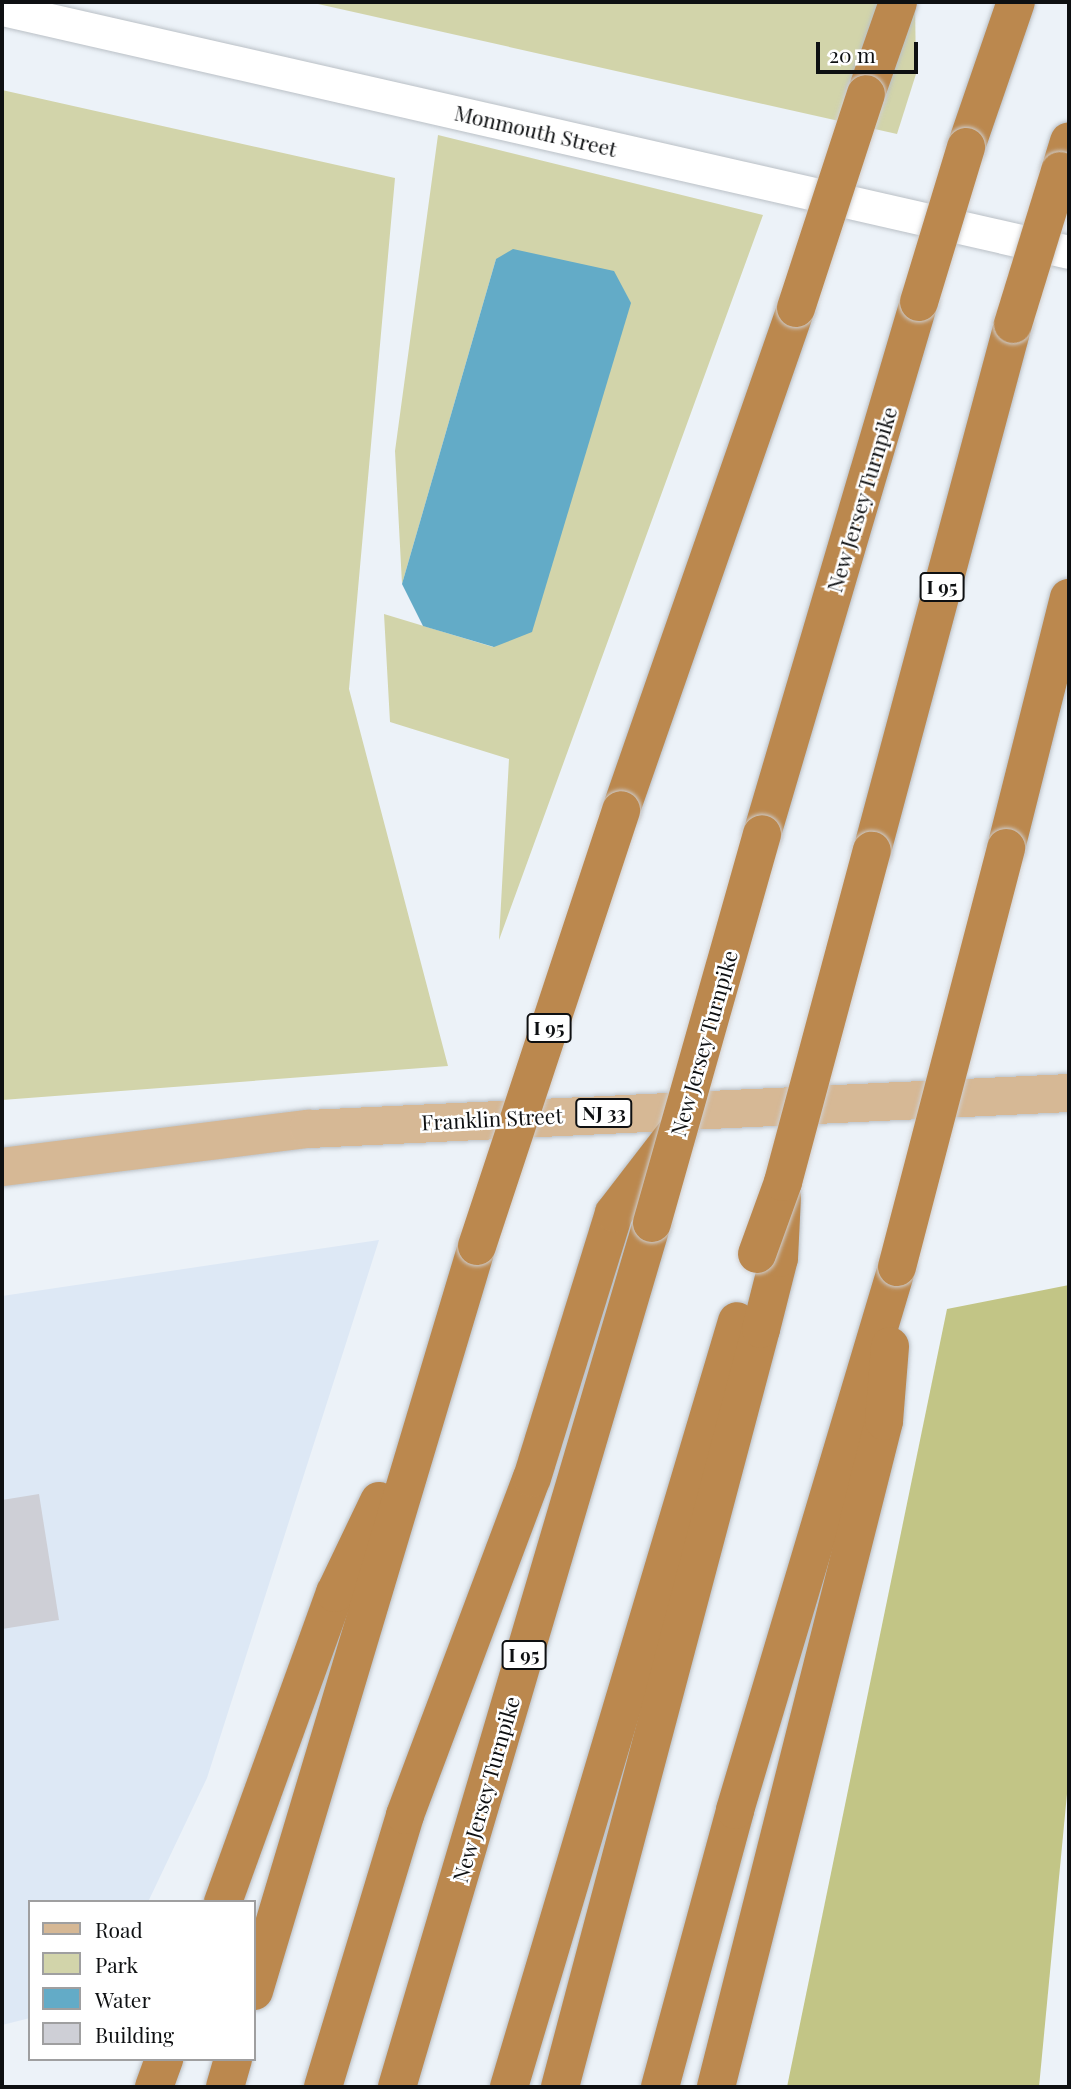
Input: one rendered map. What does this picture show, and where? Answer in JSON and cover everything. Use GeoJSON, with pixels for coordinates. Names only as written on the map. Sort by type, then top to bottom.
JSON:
{"type":"FeatureCollection","features":[{"type":"Feature","properties":{"kind":"highway","name":"I 95"},"geometry":{"type":"LineString","coordinates":[[256,1984],[477,1246],[621,810],[796,308],[898,2]]}},
{"type":"Feature","properties":{"kind":"highway","name":"New Jersey Turnpike"},"geometry":{"type":"LineString","coordinates":[[397,2087],[652,1223],[762,834],[919,302],[966,147],[1016,2]]}},
{"type":"Feature","properties":{"kind":"highway","name":"I 95"},"geometry":{"type":"LineString","coordinates":[[509,2087],[768,1256],[783,1182],[1013,324],[1064,156]]}},
{"type":"Feature","properties":{"kind":"highway"},"geometry":{"type":"LineString","coordinates":[[660,2087],[735,1810],[897,1267],[1069,598]]}},
{"type":"Feature","properties":{"kind":"highway"},"geometry":{"type":"LineString","coordinates":[[323,2087],[405,1815],[532,1478],[614,1213],[679,1129]]}},
{"type":"Feature","properties":{"kind":"highway"},"geometry":{"type":"LineString","coordinates":[[560,2087],[768,1256]]}},
{"type":"Feature","properties":{"kind":"highway"},"geometry":{"type":"LineString","coordinates":[[716,2087],[884,1421],[897,1267]]}},
{"type":"Feature","properties":{"kind":"highway"},"geometry":{"type":"LineString","coordinates":[[224,1900],[335,1593],[442,1366]]}},
{"type":"Feature","properties":{"kind":"highway"},"geometry":{"type":"LineString","coordinates":[[154,2087],[163,2061]]}},
{"type":"Feature","properties":{"kind":"highway"},"geometry":{"type":"LineString","coordinates":[[225,2087],[232,2061]]}},
{"type":"Feature","properties":{"kind":"main road","name":"Franklin Street"},"geometry":{"type":"LineString","coordinates":[[2,1167],[309,1129],[1069,1093]]}},
{"type":"Feature","properties":{"kind":"street","name":"Monmouth Street"},"geometry":{"type":"LineString","coordinates":[[2,9],[1069,252]]}},
{"type":"Feature","properties":{"kind":"shaded area"},"geometry":{"type":"Polygon","coordinates":[[[379,1240],[207,1778],[149,1900],[28,1900],[28,2018],[2,2025],[2,1296],[379,1240]]]}},
{"type":"Feature","properties":{"kind":"green space"},"geometry":{"type":"Polygon","coordinates":[[[309,2],[915,2],[916,74],[897,134],[309,2]]]}},
{"type":"Feature","properties":{"kind":"green space"},"geometry":{"type":"Polygon","coordinates":[[[2,90],[395,178],[349,689],[448,1066],[2,1100],[2,90]]]}},
{"type":"Feature","properties":{"kind":"green space"},"geometry":{"type":"Polygon","coordinates":[[[438,135],[763,215],[499,940],[509,759],[390,722],[384,614],[493,647],[496,259],[402,584],[395,451],[438,135]]]}},
{"type":"Feature","properties":{"kind":"green space"},"geometry":{"type":"Polygon","coordinates":[[[1069,1285],[1069,1773],[1039,2087],[787,2087],[947,1309],[1069,1285]]]}},
{"type":"Feature","properties":{"kind":"water"},"geometry":{"type":"Polygon","coordinates":[[[513,249],[614,271],[631,303],[532,632],[494,647],[423,626],[402,584],[496,259],[513,249]]]}},
{"type":"Feature","properties":{"kind":"building"},"geometry":{"type":"Polygon","coordinates":[[[39,1494],[59,1620],[2,1629],[2,1500],[39,1494]]]}}]}
